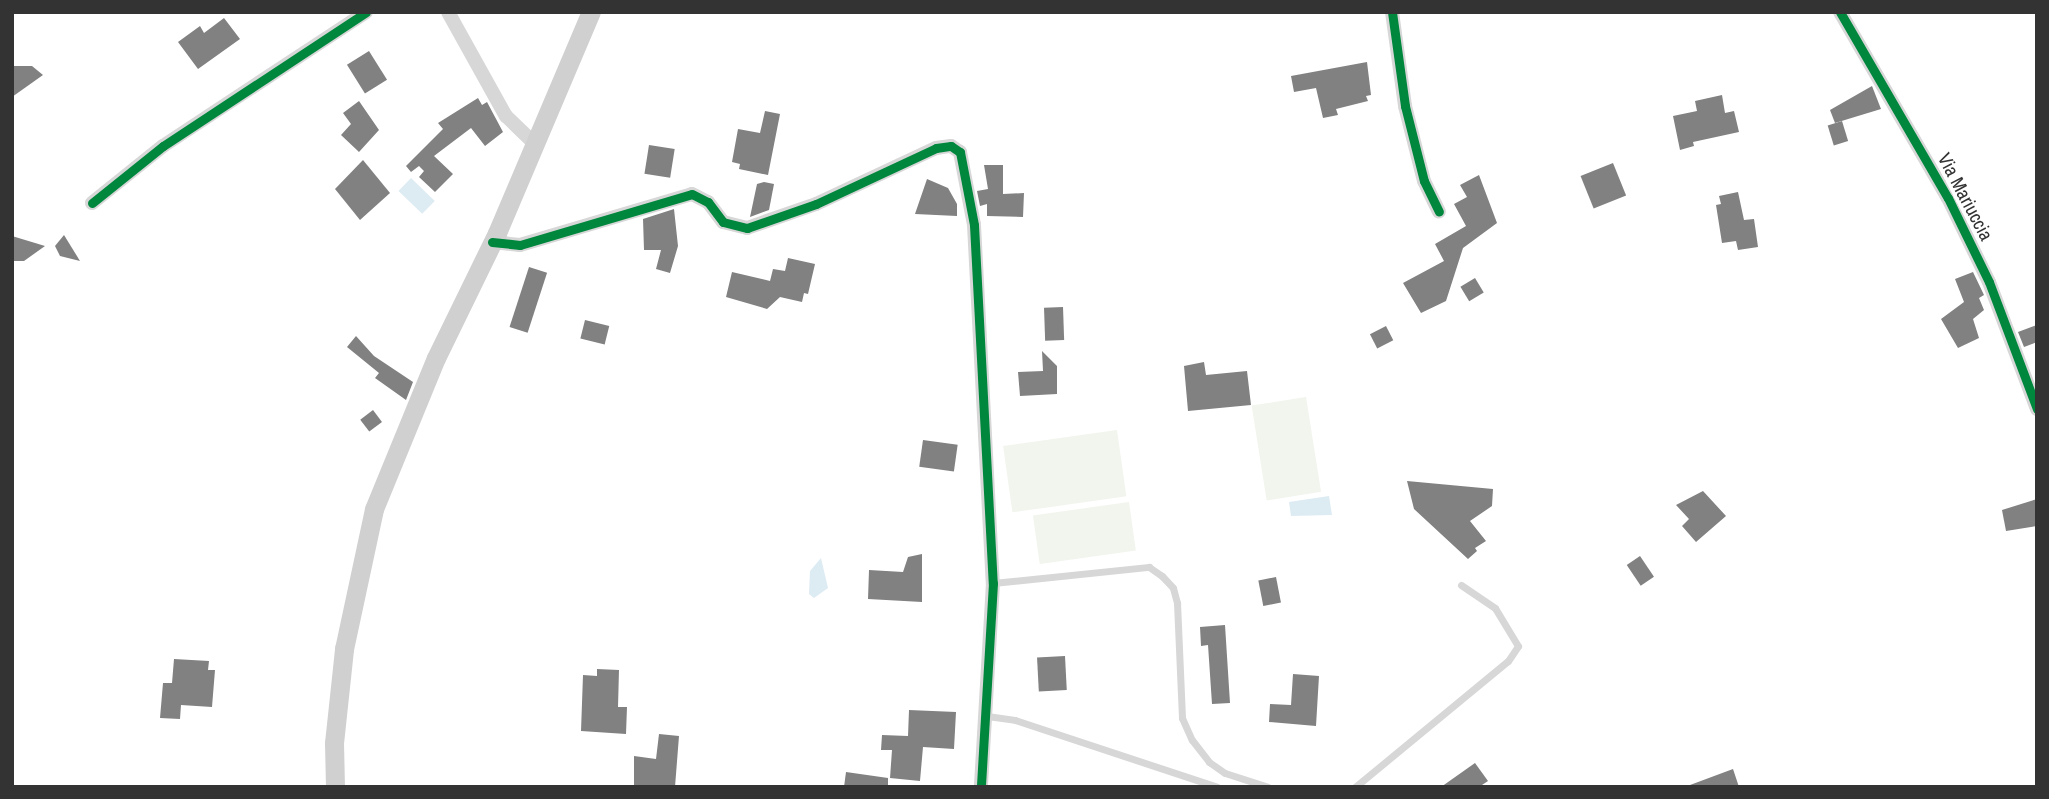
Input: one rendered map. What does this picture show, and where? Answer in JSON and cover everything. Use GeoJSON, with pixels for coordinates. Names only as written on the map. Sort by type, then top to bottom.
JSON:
{"type":"FeatureCollection","features":[{"type":"Feature","properties":{"kind":"main road"},"geometry":{"type":"LineString","coordinates":[[335,787],[334,743],[344,649],[374,509],[436,358],[492,242],[590,12]]}},
{"type":"Feature","properties":{"kind":"street"},"geometry":{"type":"LineString","coordinates":[[92,203],[163,146],[366,12]]}},
{"type":"Feature","properties":{"kind":"street"},"geometry":{"type":"LineString","coordinates":[[448,12],[506,116],[534,143]]}},
{"type":"Feature","properties":{"kind":"street"},"geometry":{"type":"LineString","coordinates":[[1392,12],[1405,106],[1424,181],[1439,212]]}},
{"type":"Feature","properties":{"kind":"street","name":"Via Mariuccia"},"geometry":{"type":"LineString","coordinates":[[1840,12],[1948,198],[1989,282],[2037,409]]}},
{"type":"Feature","properties":{"kind":"street"},"geometry":{"type":"LineString","coordinates":[[492,242],[520,245],[692,194],[708,202],[723,222],[747,229],[817,204],[936,148],[951,146],[960,152],[966,163],[974,225],[993,583],[981,787]]}},
{"type":"Feature","properties":{"kind":"lane"},"geometry":{"type":"LineString","coordinates":[[993,583],[1149,567],[1162,576],[1173,588],[1177,603],[1182,718],[1192,740],[1209,762],[1225,773],[1268,787]]}},
{"type":"Feature","properties":{"kind":"lane"},"geometry":{"type":"LineString","coordinates":[[1355,787],[1508,661],[1518,646],[1495,608],[1461,585]]}},
{"type":"Feature","properties":{"kind":"lane"},"geometry":{"type":"LineString","coordinates":[[987,716],[1015,720],[1217,787]]}},
{"type":"Feature","properties":{"kind":"shaded area"},"geometry":{"type":"Polygon","coordinates":[[[411,178],[435,201],[422,214],[398,191],[411,178]]]}},
{"type":"Feature","properties":{"kind":"shaded area"},"geometry":{"type":"Polygon","coordinates":[[[1306,397],[1321,492],[1267,500],[1252,406],[1306,397]]]}},
{"type":"Feature","properties":{"kind":"shaded area"},"geometry":{"type":"Polygon","coordinates":[[[1117,430],[1126,496],[1012,512],[1003,446],[1117,430]]]}},
{"type":"Feature","properties":{"kind":"shaded area"},"geometry":{"type":"Polygon","coordinates":[[[1329,496],[1332,515],[1291,516],[1289,502],[1329,496]]]}},
{"type":"Feature","properties":{"kind":"shaded area"},"geometry":{"type":"Polygon","coordinates":[[[1129,502],[1136,551],[1040,564],[1033,515],[1129,502]]]}},
{"type":"Feature","properties":{"kind":"shaded area"},"geometry":{"type":"Polygon","coordinates":[[[821,558],[828,588],[814,598],[809,594],[810,571],[821,558]]]}},
{"type":"Feature","properties":{"kind":"building"},"geometry":{"type":"Polygon","coordinates":[[[224,18],[240,39],[198,69],[178,42],[200,26],[204,33],[224,18]]]}},
{"type":"Feature","properties":{"kind":"building"},"geometry":{"type":"Polygon","coordinates":[[[369,51],[387,80],[365,94],[347,65],[369,51]]]}},
{"type":"Feature","properties":{"kind":"building"},"geometry":{"type":"Polygon","coordinates":[[[1367,62],[1371,95],[1366,96],[1368,101],[1336,109],[1338,115],[1323,118],[1316,88],[1294,92],[1291,76],[1367,62]]]}},
{"type":"Feature","properties":{"kind":"building"},"geometry":{"type":"Polygon","coordinates":[[[12,66],[32,66],[43,75],[12,97],[12,66]]]}},
{"type":"Feature","properties":{"kind":"building"},"geometry":{"type":"Polygon","coordinates":[[[1872,86],[1881,109],[1835,123],[1830,110],[1872,86]]]}},
{"type":"Feature","properties":{"kind":"building"},"geometry":{"type":"Polygon","coordinates":[[[1722,95],[1725,113],[1734,111],[1739,132],[1693,142],[1694,146],[1680,150],[1673,116],[1697,111],[1695,101],[1722,95]]]}},
{"type":"Feature","properties":{"kind":"building"},"geometry":{"type":"Polygon","coordinates":[[[478,98],[482,105],[487,102],[503,132],[485,146],[471,128],[434,156],[453,174],[435,192],[419,177],[424,171],[419,166],[411,172],[406,166],[443,129],[438,123],[478,98]]]}},
{"type":"Feature","properties":{"kind":"building"},"geometry":{"type":"Polygon","coordinates":[[[359,101],[379,130],[359,152],[341,135],[351,124],[343,113],[359,101]]]}},
{"type":"Feature","properties":{"kind":"building"},"geometry":{"type":"Polygon","coordinates":[[[765,111],[780,114],[768,175],[739,169],[740,164],[732,162],[738,129],[760,133],[765,111]]]}},
{"type":"Feature","properties":{"kind":"building"},"geometry":{"type":"Polygon","coordinates":[[[1842,121],[1848,141],[1834,145],[1828,125],[1842,121]]]}},
{"type":"Feature","properties":{"kind":"building"},"geometry":{"type":"Polygon","coordinates":[[[649,145],[675,149],[670,178],[644,174],[649,145]]]}},
{"type":"Feature","properties":{"kind":"building"},"geometry":{"type":"Polygon","coordinates":[[[363,160],[390,193],[360,220],[335,189],[363,160]]]}},
{"type":"Feature","properties":{"kind":"building"},"geometry":{"type":"Polygon","coordinates":[[[1613,163],[1626,195],[1594,209],[1581,176],[1613,163]]]}},
{"type":"Feature","properties":{"kind":"building"},"geometry":{"type":"Polygon","coordinates":[[[984,165],[1003,165],[1003,194],[1024,193],[1023,217],[987,216],[987,204],[980,206],[977,191],[988,189],[984,165]]]}},
{"type":"Feature","properties":{"kind":"building"},"geometry":{"type":"Polygon","coordinates":[[[1479,175],[1497,223],[1463,248],[1446,301],[1421,313],[1403,283],[1444,261],[1435,244],[1466,226],[1454,204],[1467,197],[1460,185],[1479,175]]]}},
{"type":"Feature","properties":{"kind":"building"},"geometry":{"type":"Polygon","coordinates":[[[927,179],[948,188],[957,204],[957,216],[915,214],[927,179]]]}},
{"type":"Feature","properties":{"kind":"building"},"geometry":{"type":"Polygon","coordinates":[[[757,184],[774,184],[769,210],[750,217],[757,184]]]}},
{"type":"Feature","properties":{"kind":"building"},"geometry":{"type":"Polygon","coordinates":[[[1738,192],[1744,220],[1754,219],[1758,247],[1738,250],[1736,241],[1722,243],[1716,205],[1721,204],[1719,196],[1738,192]]]}},
{"type":"Feature","properties":{"kind":"building"},"geometry":{"type":"Polygon","coordinates":[[[674,209],[678,246],[670,273],[656,269],[661,250],[644,250],[643,219],[674,209]]]}},
{"type":"Feature","properties":{"kind":"building"},"geometry":{"type":"Polygon","coordinates":[[[64,235],[80,261],[60,256],[55,246],[64,235]]]}},
{"type":"Feature","properties":{"kind":"building"},"geometry":{"type":"Polygon","coordinates":[[[12,236],[45,246],[24,261],[12,261],[12,236]]]}},
{"type":"Feature","properties":{"kind":"building"},"geometry":{"type":"Polygon","coordinates":[[[788,258],[815,264],[808,294],[804,293],[802,302],[780,297],[767,309],[726,297],[732,272],[770,281],[773,269],[785,271],[788,258]]]}},
{"type":"Feature","properties":{"kind":"building"},"geometry":{"type":"Polygon","coordinates":[[[529,267],[547,273],[528,333],[510,327],[529,267]]]}},
{"type":"Feature","properties":{"kind":"building"},"geometry":{"type":"Polygon","coordinates":[[[1973,272],[1984,295],[1979,298],[1984,310],[1973,319],[1979,338],[1958,348],[1941,319],[1964,302],[1955,279],[1973,272]]]}},
{"type":"Feature","properties":{"kind":"building"},"geometry":{"type":"Polygon","coordinates":[[[1475,278],[1484,293],[1469,301],[1460,287],[1475,278]]]}},
{"type":"Feature","properties":{"kind":"building"},"geometry":{"type":"Polygon","coordinates":[[[1063,307],[1064,340],[1045,341],[1044,308],[1063,307]]]}},
{"type":"Feature","properties":{"kind":"building"},"geometry":{"type":"Polygon","coordinates":[[[585,320],[609,326],[605,344],[580,338],[585,320]]]}},
{"type":"Feature","properties":{"kind":"building"},"geometry":{"type":"Polygon","coordinates":[[[2037,325],[2037,342],[2024,347],[2018,332],[2037,325]]]}},
{"type":"Feature","properties":{"kind":"building"},"geometry":{"type":"Polygon","coordinates":[[[1386,326],[1393,340],[1377,348],[1370,334],[1386,326]]]}},
{"type":"Feature","properties":{"kind":"building"},"geometry":{"type":"Polygon","coordinates":[[[356,336],[374,356],[413,382],[406,400],[375,378],[379,373],[347,347],[356,336]]]}},
{"type":"Feature","properties":{"kind":"building"},"geometry":{"type":"Polygon","coordinates":[[[1042,351],[1057,366],[1057,394],[1020,396],[1018,372],[1043,371],[1042,351]]]}},
{"type":"Feature","properties":{"kind":"building"},"geometry":{"type":"Polygon","coordinates":[[[1204,362],[1206,375],[1247,371],[1251,405],[1188,411],[1184,366],[1204,362]]]}},
{"type":"Feature","properties":{"kind":"building"},"geometry":{"type":"Polygon","coordinates":[[[373,410],[382,422],[369,432],[360,420],[373,410]]]}},
{"type":"Feature","properties":{"kind":"building"},"geometry":{"type":"Polygon","coordinates":[[[923,440],[958,445],[954,472],[919,467],[923,440]]]}},
{"type":"Feature","properties":{"kind":"building"},"geometry":{"type":"Polygon","coordinates":[[[1407,481],[1493,489],[1492,506],[1470,521],[1486,541],[1475,548],[1477,551],[1468,559],[1414,509],[1407,481]]]}},
{"type":"Feature","properties":{"kind":"building"},"geometry":{"type":"Polygon","coordinates":[[[1703,491],[1726,516],[1696,542],[1682,526],[1689,519],[1676,505],[1703,491]]]}},
{"type":"Feature","properties":{"kind":"building"},"geometry":{"type":"Polygon","coordinates":[[[2037,499],[2037,526],[2006,531],[2002,510],[2037,499]]]}},
{"type":"Feature","properties":{"kind":"building"},"geometry":{"type":"Polygon","coordinates":[[[922,554],[922,602],[868,599],[869,570],[903,572],[908,557],[922,554]]]}},
{"type":"Feature","properties":{"kind":"building"},"geometry":{"type":"Polygon","coordinates":[[[1640,556],[1654,577],[1641,586],[1627,565],[1640,556]]]}},
{"type":"Feature","properties":{"kind":"building"},"geometry":{"type":"Polygon","coordinates":[[[1276,577],[1281,603],[1263,606],[1258,580],[1276,577]]]}},
{"type":"Feature","properties":{"kind":"building"},"geometry":{"type":"Polygon","coordinates":[[[1225,625],[1230,703],[1212,704],[1208,645],[1201,646],[1200,627],[1225,625]]]}},
{"type":"Feature","properties":{"kind":"building"},"geometry":{"type":"Polygon","coordinates":[[[1065,656],[1067,690],[1039,691],[1037,657],[1065,656]]]}},
{"type":"Feature","properties":{"kind":"building"},"geometry":{"type":"Polygon","coordinates":[[[174,659],[209,661],[208,670],[215,670],[212,707],[181,705],[180,719],[160,718],[163,683],[172,683],[174,659]]]}},
{"type":"Feature","properties":{"kind":"building"},"geometry":{"type":"Polygon","coordinates":[[[597,669],[619,670],[618,707],[627,707],[626,734],[581,731],[583,675],[597,676],[597,669]]]}},
{"type":"Feature","properties":{"kind":"building"},"geometry":{"type":"Polygon","coordinates":[[[1293,674],[1319,676],[1316,726],[1269,722],[1270,704],[1291,705],[1293,674]]]}},
{"type":"Feature","properties":{"kind":"building"},"geometry":{"type":"Polygon","coordinates":[[[909,710],[956,712],[954,749],[923,747],[920,781],[890,778],[892,750],[881,750],[882,735],[908,736],[909,710]]]}},
{"type":"Feature","properties":{"kind":"building"},"geometry":{"type":"Polygon","coordinates":[[[659,734],[679,736],[675,787],[634,787],[634,756],[656,759],[659,734]]]}},
{"type":"Feature","properties":{"kind":"building"},"geometry":{"type":"Polygon","coordinates":[[[1475,763],[1488,781],[1479,787],[1441,787],[1475,763]]]}},
{"type":"Feature","properties":{"kind":"building"},"geometry":{"type":"Polygon","coordinates":[[[1733,769],[1739,787],[1690,787],[1690,785],[1733,769]]]}},
{"type":"Feature","properties":{"kind":"building"},"geometry":{"type":"Polygon","coordinates":[[[846,772],[888,778],[888,787],[844,787],[846,772]]]}},
{"type":"Feature","properties":{"kind":"cycle path"},"geometry":{"type":"LineString","coordinates":[[92,203],[163,146],[366,12]]}},
{"type":"Feature","properties":{"kind":"cycle path"},"geometry":{"type":"LineString","coordinates":[[1392,12],[1405,106],[1424,181],[1439,212]]}},
{"type":"Feature","properties":{"kind":"cycle path"},"geometry":{"type":"LineString","coordinates":[[1840,12],[1948,198],[1989,282],[2037,409]]}},
{"type":"Feature","properties":{"kind":"cycle path"},"geometry":{"type":"LineString","coordinates":[[492,242],[520,245],[692,194],[708,202],[723,222],[747,228],[816,204],[936,148],[951,146],[960,152],[974,225],[993,583],[981,787]]}}]}
